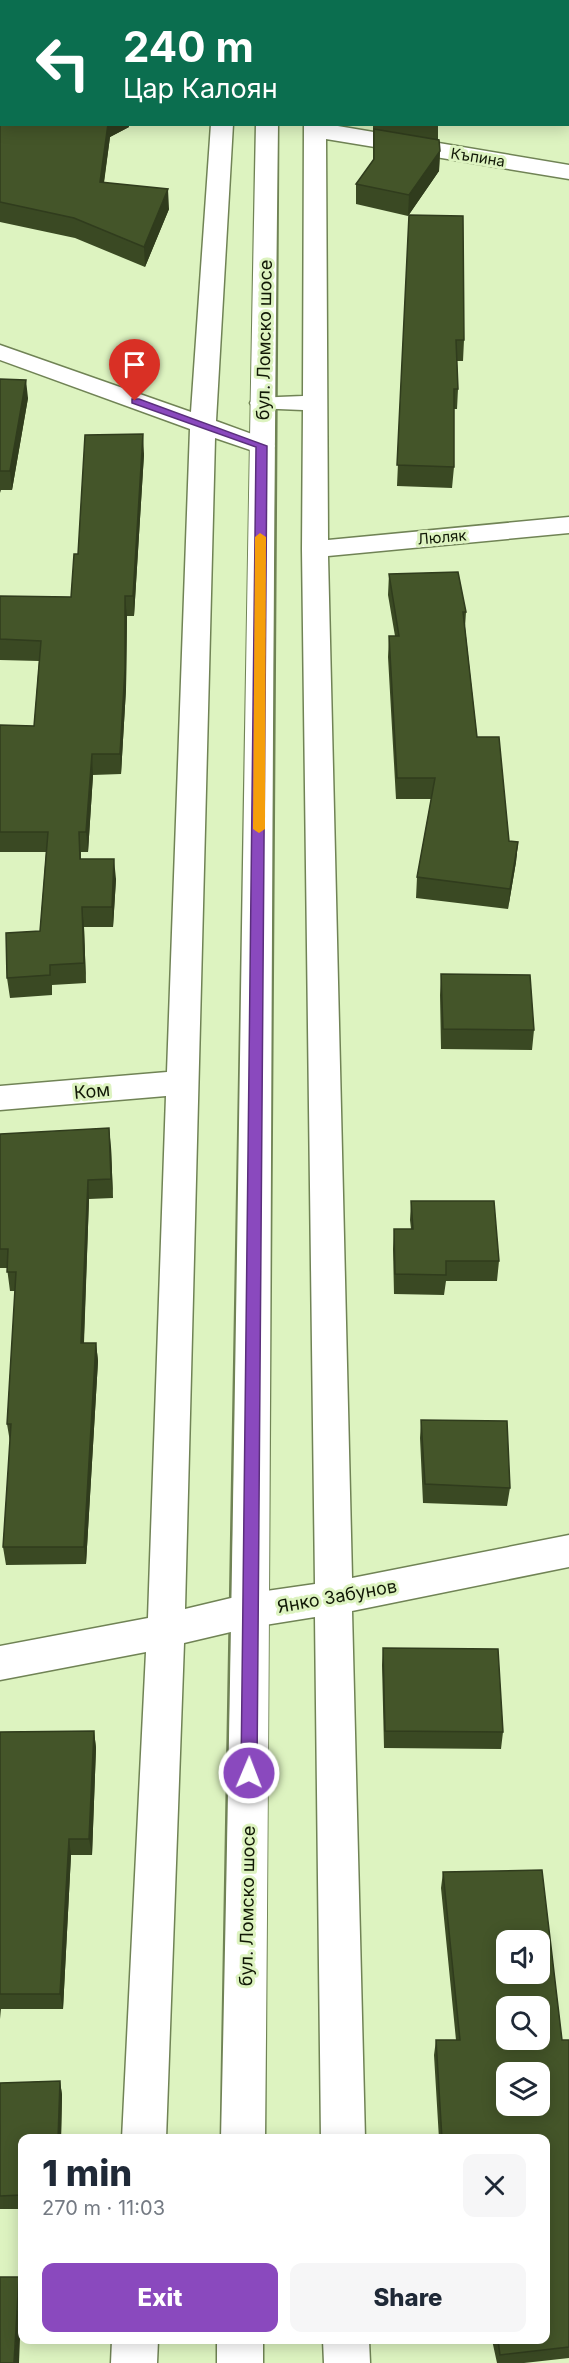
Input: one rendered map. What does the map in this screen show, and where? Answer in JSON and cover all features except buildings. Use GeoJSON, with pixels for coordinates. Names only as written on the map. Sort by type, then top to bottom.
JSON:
{"type":"FeatureCollection","features":[{"type":"Feature","properties":{"kind":"street"},"geometry":{"type":"LineString","coordinates":[[144,2134],[165,1631],[203,426],[222,126]]}},
{"type":"Feature","properties":{"kind":"street","name":"бул. Ломско шосе"},"geometry":{"type":"LineString","coordinates":[[243,2134],[252,1610],[262,403],[267,126]]}},
{"type":"Feature","properties":{"kind":"street"},"geometry":{"type":"LineString","coordinates":[[315,128],[315,549],[343,2134]]}},
{"type":"Feature","properties":{"kind":"street","name":"Къпина"},"geometry":{"type":"LineString","coordinates":[[315,128],[569,171]]}},
{"type":"Feature","properties":{"kind":"street"},"geometry":{"type":"LineString","coordinates":[[0,352],[262,446]]}},
{"type":"Feature","properties":{"kind":"street"},"geometry":{"type":"LineString","coordinates":[[262,403],[315,403]]}},
{"type":"Feature","properties":{"kind":"street","name":"Люляк"},"geometry":{"type":"LineString","coordinates":[[315,549],[569,525]]}},
{"type":"Feature","properties":{"kind":"street","name":"Ком"},"geometry":{"type":"LineString","coordinates":[[0,1098],[183,1083]]}},
{"type":"Feature","properties":{"kind":"street","name":"Янко Забунов"},"geometry":{"type":"LineString","coordinates":[[0,1663],[165,1631],[252,1610],[333,1598],[569,1551]]}},
{"type":"Feature","properties":{"kind":"street"},"geometry":{"type":"LineString","coordinates":[[134,2363],[135,2344]]}},
{"type":"Feature","properties":{"kind":"street"},"geometry":{"type":"LineString","coordinates":[[240,2344],[240,2363]]}},
{"type":"Feature","properties":{"kind":"street"},"geometry":{"type":"LineString","coordinates":[[346,2344],[347,2363]]}},
{"type":"Feature","properties":{"kind":"slow traffic"},"geometry":{"type":"LineString","coordinates":[[259,829],[260,537]]}},
{"type":"Feature","properties":{"kind":"route"},"geometry":{"type":"LineString","coordinates":[[135,401],[262,446],[249,1773]]}}]}
